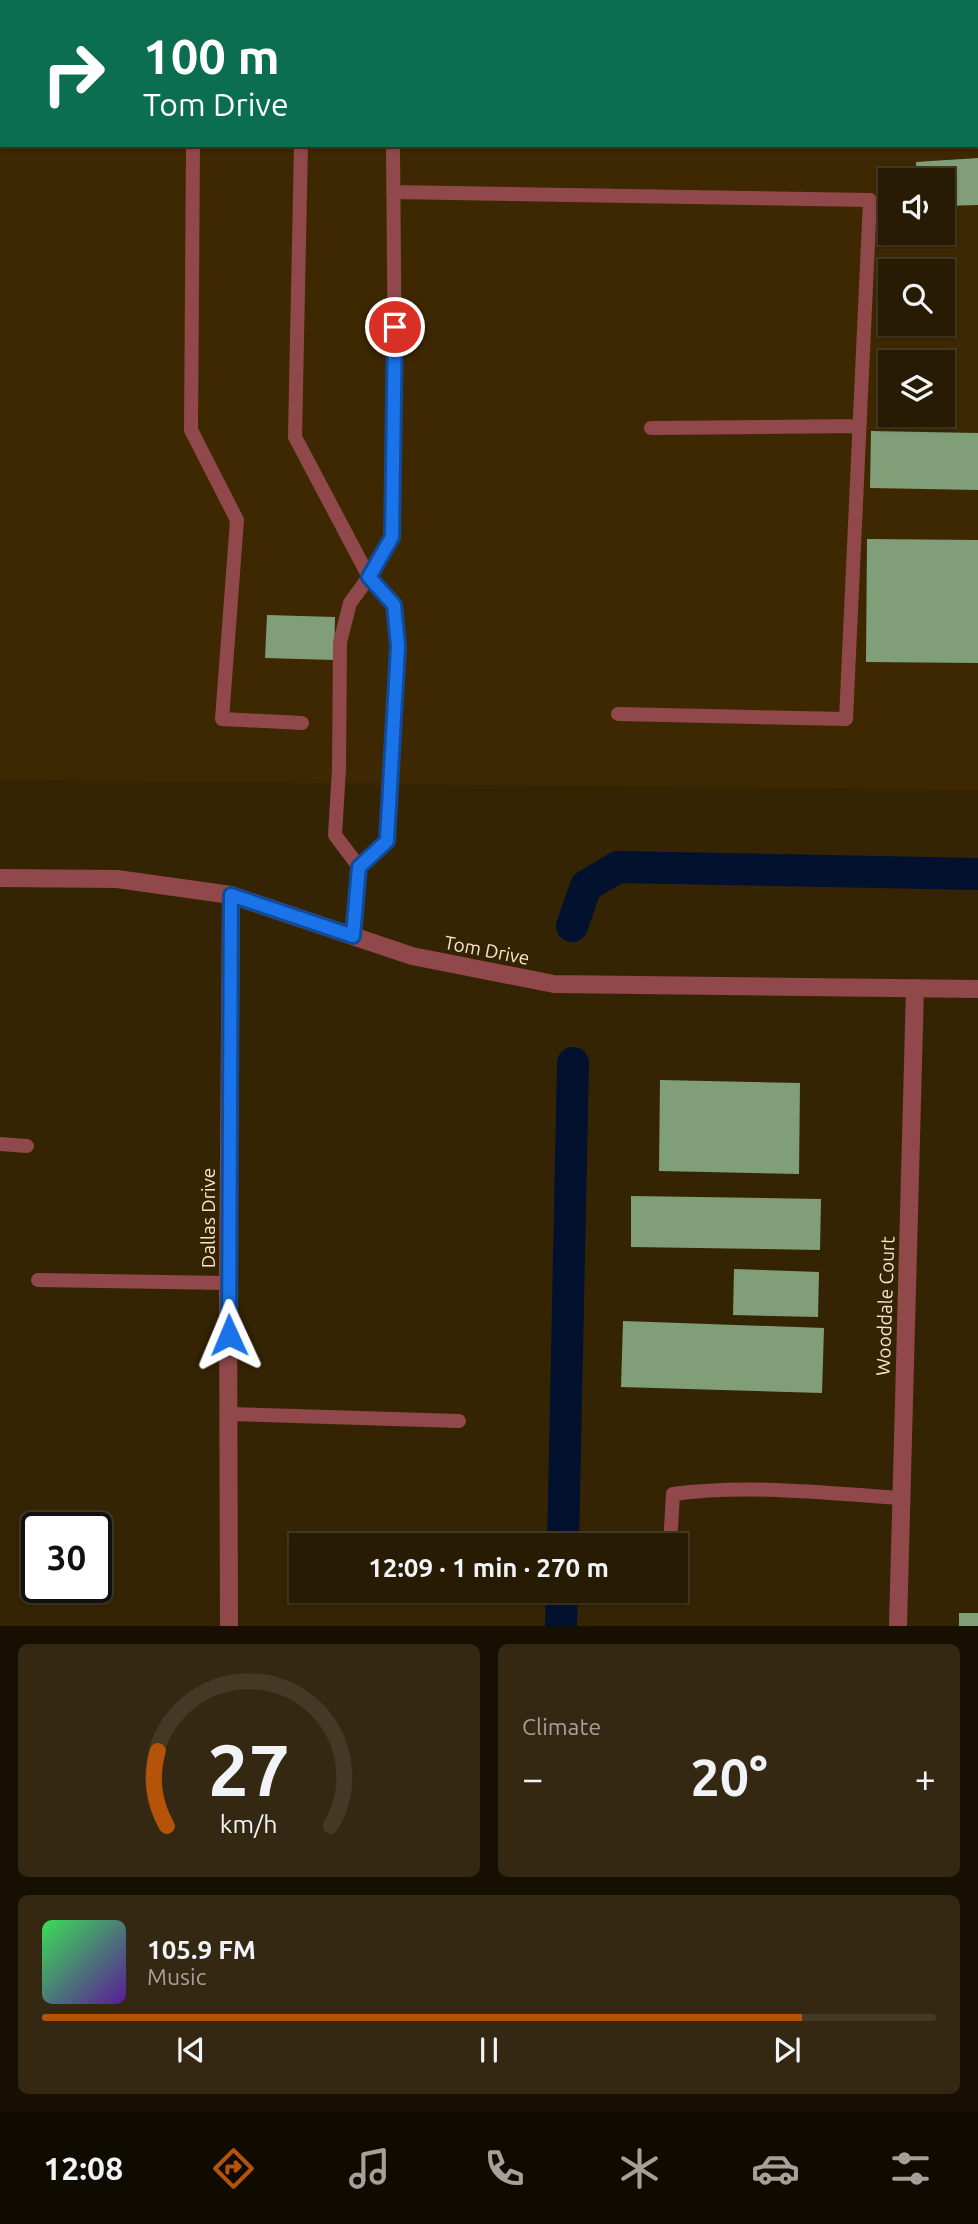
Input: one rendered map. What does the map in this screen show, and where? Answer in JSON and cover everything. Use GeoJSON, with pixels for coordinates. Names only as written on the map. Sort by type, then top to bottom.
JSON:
{"type":"FeatureCollection","features":[{"type":"Feature","properties":{"kind":"street","name":"Tom Drive"},"geometry":{"type":"LineString","coordinates":[[0,878],[117,878],[231,895],[412,956],[554,984],[978,989]]}},
{"type":"Feature","properties":{"kind":"street","name":"Dallas Drive"},"geometry":{"type":"LineString","coordinates":[[229,1626],[231,895]]}},
{"type":"Feature","properties":{"kind":"street","name":"Wooddale Court"},"geometry":{"type":"LineString","coordinates":[[898,1626],[915,988]]}},
{"type":"Feature","properties":{"kind":"lane"},"geometry":{"type":"LineString","coordinates":[[193,147],[191,430],[237,520],[222,719],[302,723]]}},
{"type":"Feature","properties":{"kind":"lane"},"geometry":{"type":"LineString","coordinates":[[301,147],[295,437],[369,577],[394,605],[398,646],[387,841],[359,867]]}},
{"type":"Feature","properties":{"kind":"lane"},"geometry":{"type":"LineString","coordinates":[[353,936],[359,867],[335,835],[339,769],[340,642],[350,603],[392,537],[395,381],[393,147]]}},
{"type":"Feature","properties":{"kind":"lane"},"geometry":{"type":"LineString","coordinates":[[393,192],[870,200],[846,719],[618,714]]}},
{"type":"Feature","properties":{"kind":"lane"},"geometry":{"type":"LineString","coordinates":[[651,428],[859,426]]}},
{"type":"Feature","properties":{"kind":"lane"},"geometry":{"type":"LineString","coordinates":[[0,1144],[27,1146]]}},
{"type":"Feature","properties":{"kind":"lane"},"geometry":{"type":"LineString","coordinates":[[38,1280],[228,1283]]}},
{"type":"Feature","properties":{"kind":"lane"},"geometry":{"type":"LineString","coordinates":[[230,1414],[460,1421]]}},
{"type":"Feature","properties":{"kind":"lane"},"geometry":{"type":"LineString","coordinates":[[671,1533],[673,1494],[706,1490],[901,1498]]}},
{"type":"Feature","properties":{"kind":"shaded area"},"geometry":{"type":"Polygon","coordinates":[[[0,147],[978,147],[978,790],[0,780],[0,147]]]}},
{"type":"Feature","properties":{"kind":"building"},"geometry":{"type":"Polygon","coordinates":[[[978,158],[978,205],[955,206],[955,168],[916,168],[916,162],[978,158]]]}},
{"type":"Feature","properties":{"kind":"building"},"geometry":{"type":"Polygon","coordinates":[[[871,431],[978,433],[978,490],[870,488],[871,431]]]}},
{"type":"Feature","properties":{"kind":"building"},"geometry":{"type":"Polygon","coordinates":[[[867,539],[978,540],[978,663],[866,662],[867,539]]]}},
{"type":"Feature","properties":{"kind":"building"},"geometry":{"type":"Polygon","coordinates":[[[267,615],[335,617],[334,660],[265,658],[267,615]]]}},
{"type":"Feature","properties":{"kind":"building"},"geometry":{"type":"Polygon","coordinates":[[[660,1080],[800,1083],[799,1174],[659,1171],[660,1080]]]}},
{"type":"Feature","properties":{"kind":"building"},"geometry":{"type":"Polygon","coordinates":[[[631,1196],[821,1199],[820,1250],[631,1247],[631,1196]]]}},
{"type":"Feature","properties":{"kind":"building"},"geometry":{"type":"Polygon","coordinates":[[[734,1269],[819,1272],[818,1317],[733,1315],[734,1269]]]}},
{"type":"Feature","properties":{"kind":"building"},"geometry":{"type":"Polygon","coordinates":[[[623,1321],[824,1328],[822,1393],[621,1387],[623,1321]]]}},
{"type":"Feature","properties":{"kind":"building"},"geometry":{"type":"Polygon","coordinates":[[[959,1613],[978,1613],[978,1626],[959,1626],[959,1613]]]}},
{"type":"Feature","properties":{"kind":"waterway"},"geometry":{"type":"LineString","coordinates":[[572,926],[586,886],[618,867],[978,874]]}},
{"type":"Feature","properties":{"kind":"waterway"},"geometry":{"type":"LineString","coordinates":[[563,1533],[573,1063]]}},
{"type":"Feature","properties":{"kind":"waterway"},"geometry":{"type":"LineString","coordinates":[[561,1626],[562,1603]]}},
{"type":"Feature","properties":{"kind":"route"},"geometry":{"type":"LineString","coordinates":[[229,1335],[231,895],[353,936],[359,867],[387,841],[398,646],[394,605],[369,577],[392,537],[395,327]]}}]}
